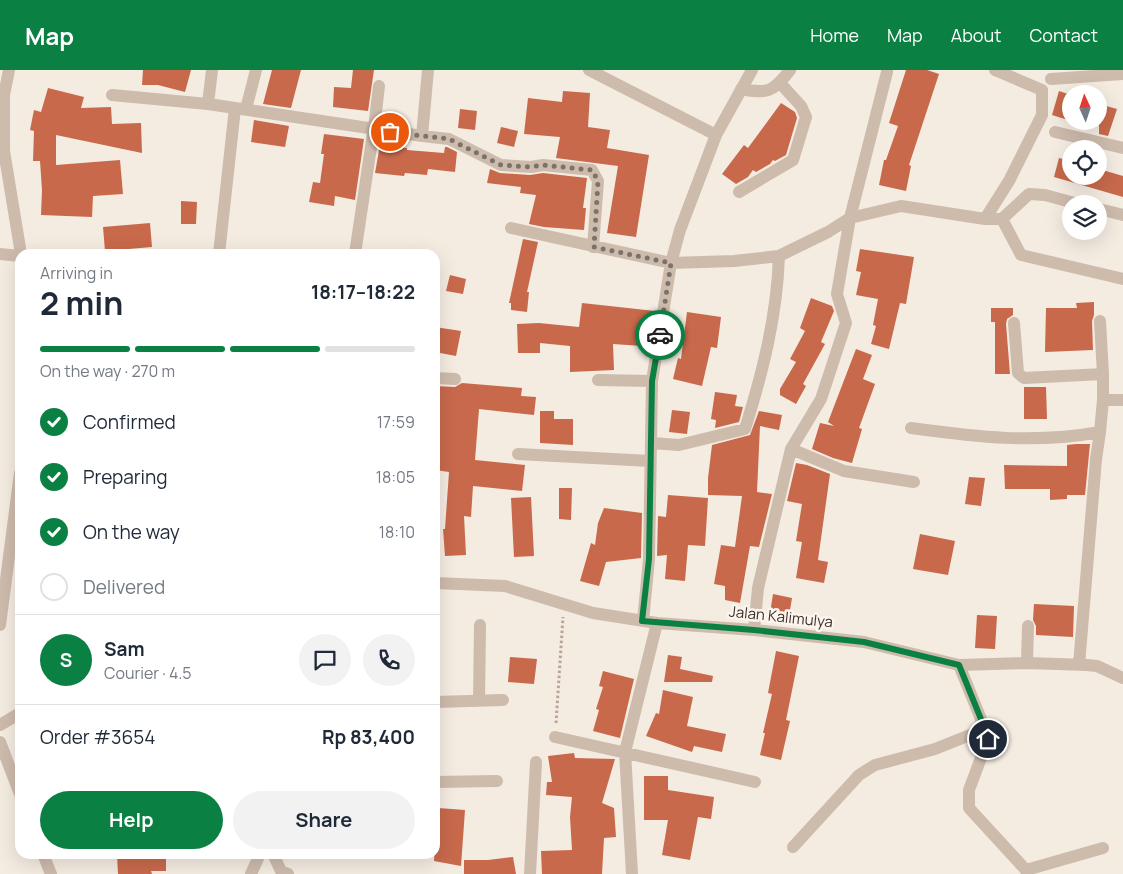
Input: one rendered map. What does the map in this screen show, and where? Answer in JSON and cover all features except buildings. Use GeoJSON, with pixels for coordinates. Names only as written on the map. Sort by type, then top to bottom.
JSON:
{"type":"FeatureCollection","features":[{"type":"Feature","properties":{"kind":"street"},"geometry":{"type":"LineString","coordinates":[[9,70],[4,95],[2,150],[20,249]]}},
{"type":"Feature","properties":{"kind":"street"},"geometry":{"type":"LineString","coordinates":[[208,104],[212,70]]}},
{"type":"Feature","properties":{"kind":"street"},"geometry":{"type":"LineString","coordinates":[[220,249],[241,108],[256,70]]}},
{"type":"Feature","properties":{"kind":"street"},"geometry":{"type":"LineString","coordinates":[[422,136],[428,70]]}},
{"type":"Feature","properties":{"kind":"street"},"geometry":{"type":"LineString","coordinates":[[589,70],[716,135]]}},
{"type":"Feature","properties":{"kind":"street"},"geometry":{"type":"LineString","coordinates":[[741,89],[767,92],[780,83],[790,70]]}},
{"type":"Feature","properties":{"kind":"street"},"geometry":{"type":"LineString","coordinates":[[984,219],[1009,181],[1042,115],[1042,90],[995,70]]}},
{"type":"Feature","properties":{"kind":"street"},"geometry":{"type":"LineString","coordinates":[[642,621],[649,559],[652,381],[671,263],[680,230],[716,135],[749,71]]}},
{"type":"Feature","properties":{"kind":"street"},"geometry":{"type":"LineString","coordinates":[[754,630],[758,588],[791,450],[821,399],[846,323],[837,294],[850,218],[887,72]]}},
{"type":"Feature","properties":{"kind":"street"},"geometry":{"type":"LineString","coordinates":[[1051,79],[1123,74]]}},
{"type":"Feature","properties":{"kind":"street"},"geometry":{"type":"LineString","coordinates":[[739,192],[786,165],[795,157],[806,117],[801,106],[780,83]]}},
{"type":"Feature","properties":{"kind":"street"},"geometry":{"type":"LineString","coordinates":[[356,249],[379,86]]}},
{"type":"Feature","properties":{"kind":"street"},"geometry":{"type":"LineString","coordinates":[[112,95],[241,108],[374,130],[449,139],[501,165],[531,167],[543,165],[592,170],[598,181],[594,247]]}},
{"type":"Feature","properties":{"kind":"street"},"geometry":{"type":"LineString","coordinates":[[1055,132],[1123,148]]}},
{"type":"Feature","properties":{"kind":"street"},"geometry":{"type":"LineString","coordinates":[[511,228],[671,263],[734,261],[779,256],[828,232],[850,218],[901,206],[984,219],[1002,219],[1028,194],[1045,195],[1062,200]]}},
{"type":"Feature","properties":{"kind":"street"},"geometry":{"type":"LineString","coordinates":[[1107,211],[1123,216]]}},
{"type":"Feature","properties":{"kind":"street"},"geometry":{"type":"LineString","coordinates":[[1002,219],[1021,255],[1123,279]]}},
{"type":"Feature","properties":{"kind":"street"},"geometry":{"type":"LineString","coordinates":[[0,254],[15,255]]}},
{"type":"Feature","properties":{"kind":"street"},"geometry":{"type":"LineString","coordinates":[[651,443],[679,445],[746,428],[770,342],[778,289],[779,256]]}},
{"type":"Feature","properties":{"kind":"street"},"geometry":{"type":"LineString","coordinates":[[1079,665],[1096,459],[1103,400],[1100,320]]}},
{"type":"Feature","properties":{"kind":"street"},"geometry":{"type":"LineString","coordinates":[[1014,323],[1018,373],[1020,376],[1024,378],[1103,374]]}},
{"type":"Feature","properties":{"kind":"street"},"geometry":{"type":"LineString","coordinates":[[440,378],[454,379]]}},
{"type":"Feature","properties":{"kind":"street"},"geometry":{"type":"LineString","coordinates":[[598,380],[652,381]]}},
{"type":"Feature","properties":{"kind":"street"},"geometry":{"type":"LineString","coordinates":[[1103,400],[1123,400]]}},
{"type":"Feature","properties":{"kind":"street"},"geometry":{"type":"LineString","coordinates":[[911,428],[1013,440],[1069,438],[1100,432]]}},
{"type":"Feature","properties":{"kind":"street"},"geometry":{"type":"LineString","coordinates":[[791,450],[844,471],[914,482]]}},
{"type":"Feature","properties":{"kind":"street"},"geometry":{"type":"LineString","coordinates":[[518,454],[650,461]]}},
{"type":"Feature","properties":{"kind":"street"},"geometry":{"type":"LineString","coordinates":[[0,625],[3,575],[15,503]]}},
{"type":"Feature","properties":{"kind":"street","name":"Jalan Kalimulya"},"geometry":{"type":"LineString","coordinates":[[440,583],[505,586],[593,613],[642,621],[754,630],[864,642],[959,665],[1027,663],[1097,666],[1123,678]]}},
{"type":"Feature","properties":{"kind":"street"},"geometry":{"type":"LineString","coordinates":[[632,874],[626,752],[657,623]]}},
{"type":"Feature","properties":{"kind":"street"},"geometry":{"type":"LineString","coordinates":[[480,625],[480,701]]}},
{"type":"Feature","properties":{"kind":"street"},"geometry":{"type":"LineString","coordinates":[[1027,663],[1028,626]]}},
{"type":"Feature","properties":{"kind":"street"},"geometry":{"type":"LineString","coordinates":[[959,665],[988,739],[969,790],[969,808],[1026,872],[1103,848]]}},
{"type":"Feature","properties":{"kind":"street"},"geometry":{"type":"LineString","coordinates":[[440,702],[503,700]]}},
{"type":"Feature","properties":{"kind":"street"},"geometry":{"type":"LineString","coordinates":[[0,725],[15,716]]}},
{"type":"Feature","properties":{"kind":"street"},"geometry":{"type":"LineString","coordinates":[[793,847],[860,775],[875,765],[935,749],[985,729]]}},
{"type":"Feature","properties":{"kind":"street"},"geometry":{"type":"LineString","coordinates":[[555,736],[755,782]]}},
{"type":"Feature","properties":{"kind":"street"},"geometry":{"type":"LineString","coordinates":[[0,742],[15,781]]}},
{"type":"Feature","properties":{"kind":"street"},"geometry":{"type":"LineString","coordinates":[[530,874],[536,762]]}},
{"type":"Feature","properties":{"kind":"street"},"geometry":{"type":"LineString","coordinates":[[440,782],[497,782]]}},
{"type":"Feature","properties":{"kind":"street"},"geometry":{"type":"LineString","coordinates":[[45,859],[51,874]]}},
{"type":"Feature","properties":{"kind":"street"},"geometry":{"type":"LineString","coordinates":[[251,874],[258,859]]}},
{"type":"Feature","properties":{"kind":"street"},"geometry":{"type":"LineString","coordinates":[[276,859],[281,870],[288,874]]}},
{"type":"Feature","properties":{"kind":"path"},"geometry":{"type":"LineString","coordinates":[[555,736],[564,615]]}},
{"type":"Feature","properties":{"kind":"way so far"},"geometry":{"type":"LineString","coordinates":[[390,132],[449,139],[501,165],[531,167],[543,165],[592,170],[598,181],[594,247],[671,263],[660,335]]}},
{"type":"Feature","properties":{"kind":"route"},"geometry":{"type":"LineString","coordinates":[[660,335],[652,381],[649,559],[642,621],[754,630],[864,642],[959,665],[988,739]]}}]}
